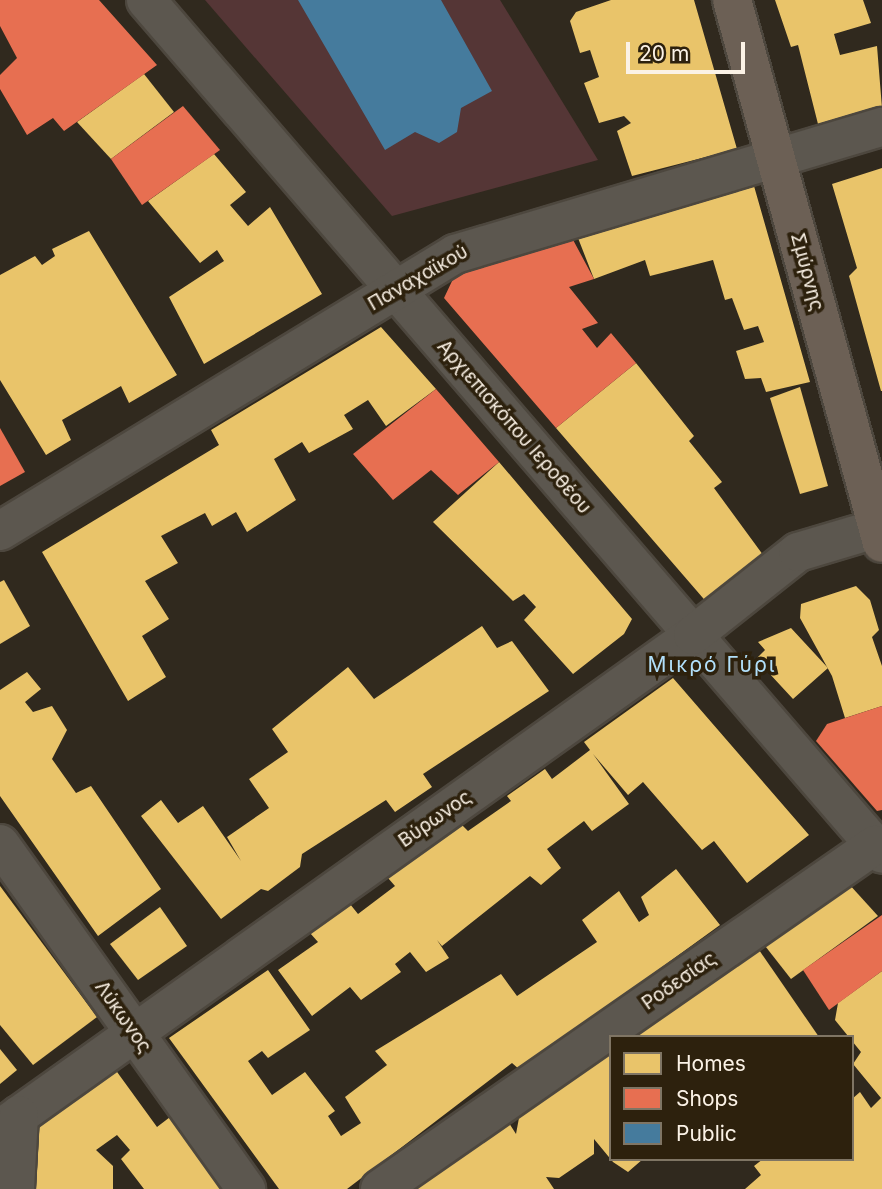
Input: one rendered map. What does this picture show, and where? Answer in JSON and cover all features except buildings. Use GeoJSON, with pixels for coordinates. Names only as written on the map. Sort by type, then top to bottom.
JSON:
{"type":"FeatureCollection","features":[{"type":"Feature","properties":{"kind":"main road","name":"Σμύρνης"},"geometry":{"type":"LineString","coordinates":[[732,0],[881,533]]}},
{"type":"Feature","properties":{"kind":"street","name":"Αρχιεπισκόπου Ιεροθέου"},"geometry":{"type":"LineString","coordinates":[[146,0],[878,850]]}},
{"type":"Feature","properties":{"kind":"street","name":"Παναχαϊκού"},"geometry":{"type":"LineString","coordinates":[[0,531],[396,290],[481,244],[882,127]]}},
{"type":"Feature","properties":{"kind":"street","name":"Βύρωνος"},"geometry":{"type":"LineString","coordinates":[[9,1122],[693,635],[797,552],[881,533]]}},
{"type":"Feature","properties":{"kind":"street","name":"Λύκωνος"},"geometry":{"type":"LineString","coordinates":[[0,844],[246,1189]]}},
{"type":"Feature","properties":{"kind":"street","name":"Ροδεσίας"},"geometry":{"type":"LineString","coordinates":[[380,1189],[878,850]]}},
{"type":"Feature","properties":{"kind":"street"},"geometry":{"type":"LineString","coordinates":[[9,1122],[15,1189]]}},
{"type":"Feature","properties":{"kind":"shaded area"},"geometry":{"type":"Polygon","coordinates":[[[205,0],[500,0],[598,160],[392,216],[205,0]]]}},
{"type":"Feature","properties":{"kind":"district","name":"Μικρό Γύρι"},"geometry":{"type":"Point","coordinates":[712,665]}}]}
